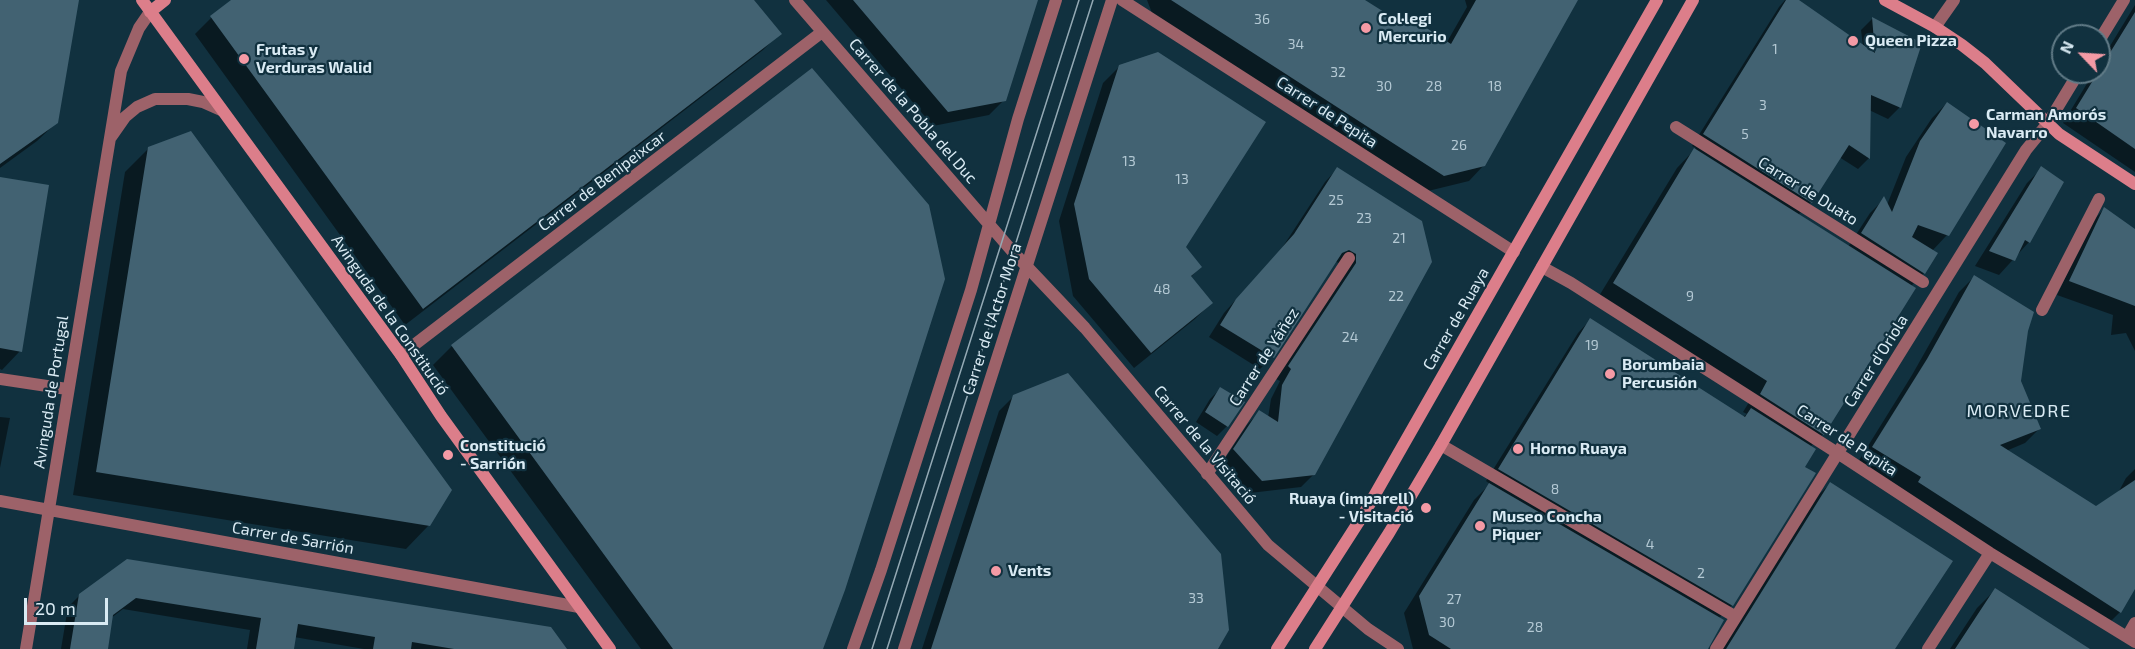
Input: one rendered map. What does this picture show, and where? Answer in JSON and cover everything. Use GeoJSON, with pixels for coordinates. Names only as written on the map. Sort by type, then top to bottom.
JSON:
{"type":"FeatureCollection","features":[{"type":"Feature","properties":{"kind":"street","name":"Avinguda de la Constitució"},"geometry":{"type":"LineString","coordinates":[[142,0],[401,356],[441,416],[610,649]]}},
{"type":"Feature","properties":{"kind":"street"},"geometry":{"type":"LineString","coordinates":[[150,12],[165,0]]}},
{"type":"Feature","properties":{"kind":"street","name":"Carrer de la Pobla del Duc"},"geometry":{"type":"LineString","coordinates":[[795,0],[1006,243]]}},
{"type":"Feature","properties":{"kind":"street","name":"Carrer de l'Actor Mora"},"geometry":{"type":"LineString","coordinates":[[853,649],[968,301],[1018,119],[1056,0]]}},
{"type":"Feature","properties":{"kind":"street","name":"Carrer de l'Actor Mora"},"geometry":{"type":"LineString","coordinates":[[904,649],[1112,0]]}},
{"type":"Feature","properties":{"kind":"street","name":"Carrer de Pepita"},"geometry":{"type":"LineString","coordinates":[[1122,0],[1514,252]]}},
{"type":"Feature","properties":{"kind":"street","name":"Carrer de Ruaya"},"geometry":{"type":"LineString","coordinates":[[1277,649],[1365,512],[1657,0]]}},
{"type":"Feature","properties":{"kind":"street"},"geometry":{"type":"LineString","coordinates":[[1315,649],[1442,446],[1693,0]]}},
{"type":"Feature","properties":{"kind":"street"},"geometry":{"type":"LineString","coordinates":[[1885,0],[1935,27],[1985,63],[2059,134],[2135,184]]}},
{"type":"Feature","properties":{"kind":"street"},"geometry":{"type":"LineString","coordinates":[[1935,27],[1954,0]]}},
{"type":"Feature","properties":{"kind":"street"},"geometry":{"type":"LineString","coordinates":[[2109,24],[2124,0]]}},
{"type":"Feature","properties":{"kind":"street","name":"Avinguda de Portugal"},"geometry":{"type":"LineString","coordinates":[[26,649],[121,71],[139,28],[150,12]]}},
{"type":"Feature","properties":{"kind":"street","name":"Carrer de Benipeixcar"},"geometry":{"type":"LineString","coordinates":[[401,356],[822,32]]}},
{"type":"Feature","properties":{"kind":"street","name":"Carrer d'Oriola"},"geometry":{"type":"LineString","coordinates":[[1716,649],[2026,150],[2048,123],[2072,84]]}},
{"type":"Feature","properties":{"kind":"street","name":"Avinguda de Portugal"},"geometry":{"type":"LineString","coordinates":[[109,140],[125,117],[136,107],[155,99],[188,99],[203,102],[221,110]]}},
{"type":"Feature","properties":{"kind":"street","name":"Carrer de Duato"},"geometry":{"type":"LineString","coordinates":[[1676,127],[1923,282]]}},
{"type":"Feature","properties":{"kind":"street"},"geometry":{"type":"LineString","coordinates":[[2042,310],[2099,199]]}},
{"type":"Feature","properties":{"kind":"street","name":"Carrer de la Visitació"},"geometry":{"type":"LineString","coordinates":[[1006,243],[1085,328],[1268,545],[1368,629],[1398,649]]}},
{"type":"Feature","properties":{"kind":"street","name":"Carrer de Yáñez"},"geometry":{"type":"LineString","coordinates":[[1208,474],[1349,258]]}},
{"type":"Feature","properties":{"kind":"street","name":"Carrer de Pepita"},"geometry":{"type":"LineString","coordinates":[[1542,267],[1571,283],[1839,454],[1990,553],[2131,639]]}},
{"type":"Feature","properties":{"kind":"street"},"geometry":{"type":"LineString","coordinates":[[0,379],[67,389]]}},
{"type":"Feature","properties":{"kind":"street"},"geometry":{"type":"LineString","coordinates":[[1442,446],[1736,617]]}},
{"type":"Feature","properties":{"kind":"street","name":"Carrer de Sarrión"},"geometry":{"type":"LineString","coordinates":[[0,501],[579,607]]}},
{"type":"Feature","properties":{"kind":"street"},"geometry":{"type":"LineString","coordinates":[[1928,649],[1990,553]]}},
{"type":"Feature","properties":{"kind":"street"},"geometry":{"type":"LineString","coordinates":[[2131,639],[2135,623]]}},
{"type":"Feature","properties":{"kind":"building"},"geometry":{"type":"Polygon","coordinates":[[[0,0],[79,0],[58,123],[0,164],[0,0]]]}},
{"type":"Feature","properties":{"kind":"building"},"geometry":{"type":"Polygon","coordinates":[[[231,0],[754,0],[782,34],[423,309],[210,16],[231,0]]]}},
{"type":"Feature","properties":{"kind":"building"},"geometry":{"type":"Polygon","coordinates":[[[853,0],[1038,0],[1006,101],[948,112],[853,0]]]}},
{"type":"Feature","properties":{"kind":"building"},"geometry":{"type":"Polygon","coordinates":[[[1171,0],[1365,0],[1400,22],[1405,14],[1451,44],[1476,0],[1578,0],[1485,166],[1444,176],[1171,0]]]}},
{"type":"Feature","properties":{"kind":"building"},"geometry":{"type":"Polygon","coordinates":[[[1786,0],[1799,0],[1875,53],[1872,17],[1922,43],[1901,108],[1871,95],[1870,159],[1849,145],[1812,203],[1703,134],[1786,0]]]}},
{"type":"Feature","properties":{"kind":"building"},"geometry":{"type":"Polygon","coordinates":[[[2135,12],[2135,149],[2076,108],[2091,84],[2111,84],[2111,51],[2135,12]]]}},
{"type":"Feature","properties":{"kind":"building"},"geometry":{"type":"Polygon","coordinates":[[[1158,52],[1266,122],[1186,247],[1202,267],[1191,276],[1213,303],[1151,353],[1089,279],[1074,204],[1119,65],[1158,52]]]}},
{"type":"Feature","properties":{"kind":"building"},"geometry":{"type":"Polygon","coordinates":[[[812,68],[929,205],[945,279],[845,590],[823,649],[673,649],[451,345],[812,68]]]}},
{"type":"Feature","properties":{"kind":"building"},"geometry":{"type":"Polygon","coordinates":[[[1947,102],[2006,143],[1949,236],[1918,225],[1912,237],[1938,253],[1925,274],[1861,233],[1884,196],[1892,212],[1920,141],[1947,102]]]}},
{"type":"Feature","properties":{"kind":"building"},"geometry":{"type":"Polygon","coordinates":[[[191,131],[452,490],[430,526],[96,472],[148,147],[191,131]]]}},
{"type":"Feature","properties":{"kind":"building"},"geometry":{"type":"Polygon","coordinates":[[[1694,148],[1916,288],[1824,435],[1760,394],[1767,381],[1613,283],[1694,148]]]}},
{"type":"Feature","properties":{"kind":"building"},"geometry":{"type":"Polygon","coordinates":[[[2041,166],[2064,182],[2030,243],[2025,240],[2015,261],[1989,251],[2041,166]]]}},
{"type":"Feature","properties":{"kind":"building"},"geometry":{"type":"Polygon","coordinates":[[[1337,167],[1422,221],[1432,262],[1315,475],[1262,481],[1233,449],[1259,410],[1278,422],[1282,385],[1291,369],[1288,366],[1356,263],[1356,254],[1349,250],[1342,253],[1274,358],[1220,325],[1236,299],[1294,234],[1337,167]]]}},
{"type":"Feature","properties":{"kind":"building"},"geometry":{"type":"Polygon","coordinates":[[[0,177],[49,185],[22,352],[0,348],[0,177]]]}},
{"type":"Feature","properties":{"kind":"building"},"geometry":{"type":"Polygon","coordinates":[[[2104,207],[2135,229],[2135,306],[2069,281],[2104,207]]]}},
{"type":"Feature","properties":{"kind":"building"},"geometry":{"type":"Polygon","coordinates":[[[1974,275],[2034,312],[2028,331],[2021,381],[2041,429],[2000,445],[2096,506],[2135,480],[2135,589],[2121,613],[1918,482],[1921,477],[1872,447],[1927,359],[1974,275]]]}},
{"type":"Feature","properties":{"kind":"building"},"geometry":{"type":"Polygon","coordinates":[[[1590,318],[1745,417],[1751,408],[1816,449],[1805,467],[1816,473],[1733,606],[1498,469],[1590,318]]]}},
{"type":"Feature","properties":{"kind":"building"},"geometry":{"type":"Polygon","coordinates":[[[1068,373],[1221,554],[1229,630],[1218,649],[931,649],[1013,395],[1068,373]]]}},
{"type":"Feature","properties":{"kind":"building"},"geometry":{"type":"Polygon","coordinates":[[[1220,387],[1245,402],[1228,427],[1205,412],[1220,387]]]}},
{"type":"Feature","properties":{"kind":"building"},"geometry":{"type":"Polygon","coordinates":[[[1830,482],[1953,561],[1895,649],[1726,649],[1830,482]]]}},
{"type":"Feature","properties":{"kind":"building"},"geometry":{"type":"Polygon","coordinates":[[[1489,483],[1724,620],[1708,649],[1451,649],[1429,635],[1419,596],[1489,483]]]}},
{"type":"Feature","properties":{"kind":"building"},"geometry":{"type":"Polygon","coordinates":[[[127,559],[551,627],[567,649],[454,649],[412,642],[411,649],[373,649],[375,637],[298,624],[294,649],[256,649],[261,618],[136,598],[113,615],[108,649],[70,649],[79,594],[127,559]]]}},
{"type":"Feature","properties":{"kind":"building"},"geometry":{"type":"Polygon","coordinates":[[[1995,588],[2090,649],[1955,649],[1995,588]]]}},
{"type":"Feature","properties":{"kind":"tram line"},"geometry":{"type":"LineString","coordinates":[[872,649],[1079,0]]}},
{"type":"Feature","properties":{"kind":"tram line"},"geometry":{"type":"LineString","coordinates":[[887,649],[1093,0]]}},
{"type":"Feature","properties":{"kind":"place","name":"Col·legi Mercurio"},"geometry":{"type":"Point","coordinates":[1366,28]}},
{"type":"Feature","properties":{"kind":"place","name":"Queen Pizza"},"geometry":{"type":"Point","coordinates":[1853,41]}},
{"type":"Feature","properties":{"kind":"place","name":"Frutas y Verduras Walid"},"geometry":{"type":"Point","coordinates":[244,59]}},
{"type":"Feature","properties":{"kind":"place","name":"Carman Amorós Navarro"},"geometry":{"type":"Point","coordinates":[1974,124]}},
{"type":"Feature","properties":{"kind":"place","name":"Borumbaia Percusión"},"geometry":{"type":"Point","coordinates":[1610,374]}},
{"type":"Feature","properties":{"kind":"place","name":"Horno Ruaya"},"geometry":{"type":"Point","coordinates":[1518,449]}},
{"type":"Feature","properties":{"kind":"place","name":"Constitució - Sarrión"},"geometry":{"type":"Point","coordinates":[448,455]}},
{"type":"Feature","properties":{"kind":"place","name":"Ruaya (imparell) - Visitació"},"geometry":{"type":"Point","coordinates":[1426,508]}},
{"type":"Feature","properties":{"kind":"place","name":"Museo Concha Piquer"},"geometry":{"type":"Point","coordinates":[1480,526]}},
{"type":"Feature","properties":{"kind":"place","name":"Vents"},"geometry":{"type":"Point","coordinates":[996,571]}},
{"type":"Feature","properties":{"kind":"district","name":"MORVEDRE"},"geometry":{"type":"Point","coordinates":[2019,411]}}]}
